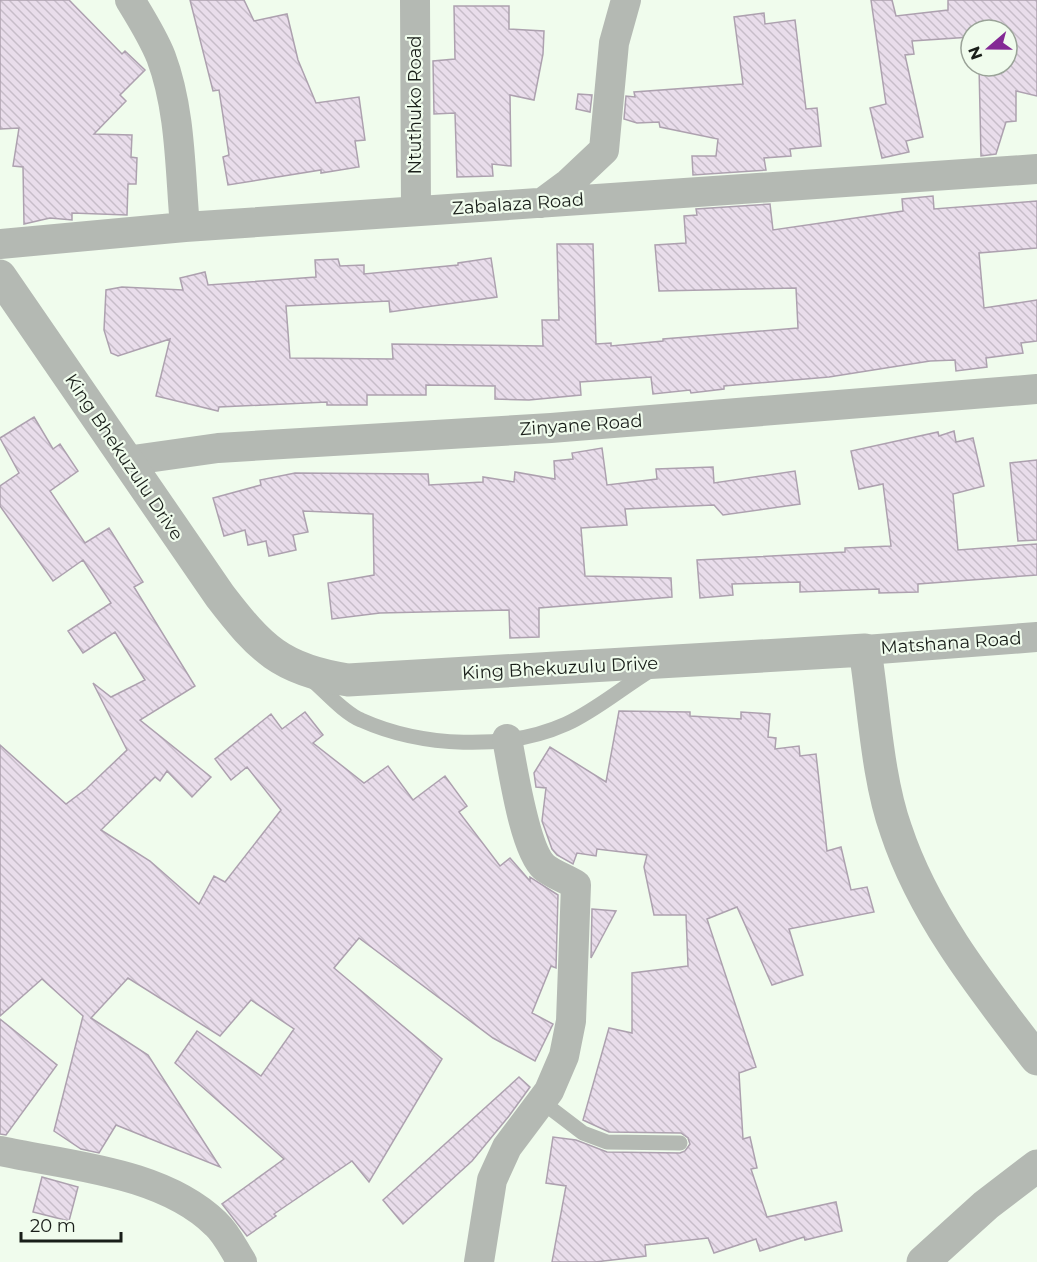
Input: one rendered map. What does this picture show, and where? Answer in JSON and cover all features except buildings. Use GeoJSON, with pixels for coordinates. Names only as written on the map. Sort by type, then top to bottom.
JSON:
{"type":"FeatureCollection","features":[{"type":"Feature","properties":{"kind":"street"},"geometry":{"type":"LineString","coordinates":[[130,0],[161,58],[176,117],[185,227]]}},
{"type":"Feature","properties":{"kind":"street","name":"Ntuthuko Road"},"geometry":{"type":"LineString","coordinates":[[415,0],[416,211]]}},
{"type":"Feature","properties":{"kind":"street"},"geometry":{"type":"LineString","coordinates":[[542,203],[569,183],[604,150],[614,43],[626,0]]}},
{"type":"Feature","properties":{"kind":"street","name":"Zabalaza Road"},"geometry":{"type":"LineString","coordinates":[[0,244],[185,227],[1037,168]]}},
{"type":"Feature","properties":{"kind":"street","name":"King Bhekuzulu Drive"},"geometry":{"type":"LineString","coordinates":[[0,276],[126,461],[245,628],[280,659],[299,669],[348,680],[866,650]]}},
{"type":"Feature","properties":{"kind":"street","name":"Zinyane Road"},"geometry":{"type":"LineString","coordinates":[[126,461],[218,448],[551,428],[1037,389]]}},
{"type":"Feature","properties":{"kind":"street","name":"Matshana Road"},"geometry":{"type":"LineString","coordinates":[[866,650],[1037,637]]}},
{"type":"Feature","properties":{"kind":"street"},"geometry":{"type":"LineString","coordinates":[[866,650],[886,794],[896,830],[938,920],[1037,1059]]}},
{"type":"Feature","properties":{"kind":"street"},"geometry":{"type":"LineString","coordinates":[[480,1252],[492,1180],[507,1147],[549,1091],[564,1056],[571,1021],[576,885],[545,868],[536,855],[529,839],[507,739]]}},
{"type":"Feature","properties":{"kind":"street"},"geometry":{"type":"LineString","coordinates":[[0,1151],[147,1182],[188,1201],[218,1225],[242,1262]]}},
{"type":"Feature","properties":{"kind":"street"},"geometry":{"type":"LineString","coordinates":[[923,1262],[986,1205],[1037,1166]]}},
{"type":"Feature","properties":{"kind":"lane"},"geometry":{"type":"LineString","coordinates":[[299,669],[359,720],[429,741],[467,742],[523,738],[567,724],[663,662]]}},
{"type":"Feature","properties":{"kind":"lane"},"geometry":{"type":"LineString","coordinates":[[541,1101],[583,1133],[607,1142],[680,1143]]}}]}
